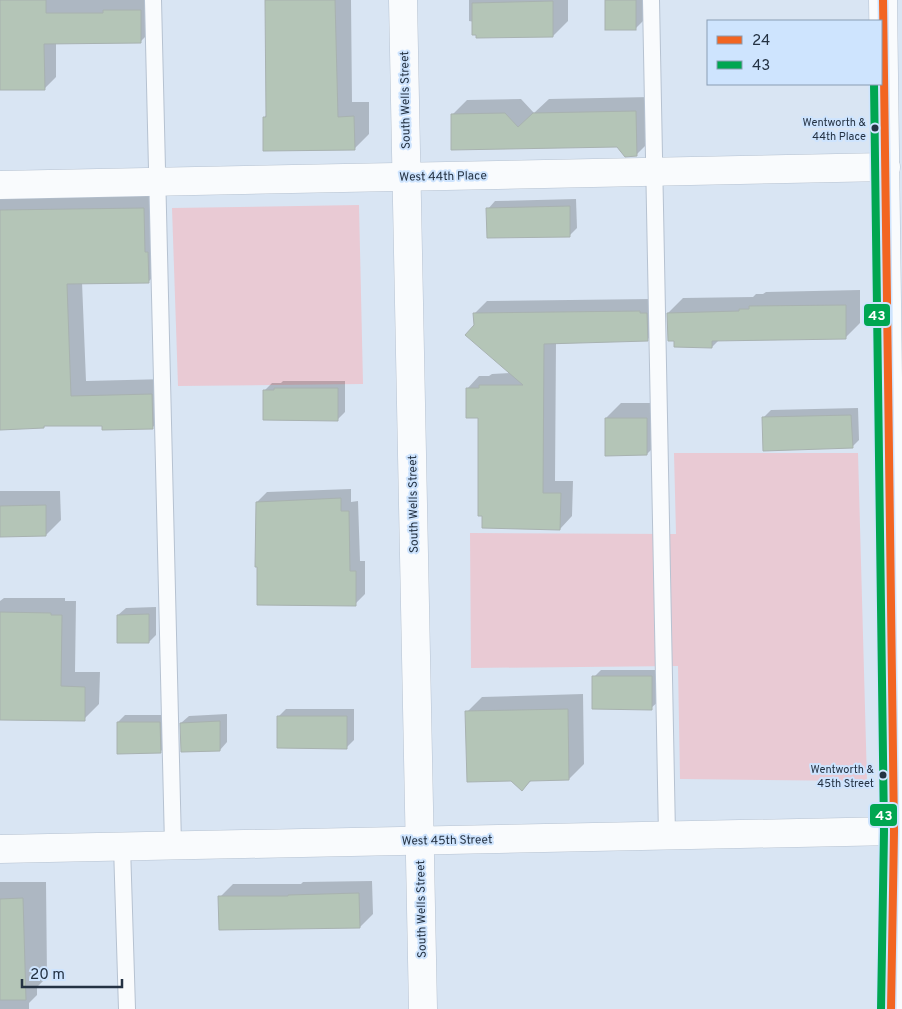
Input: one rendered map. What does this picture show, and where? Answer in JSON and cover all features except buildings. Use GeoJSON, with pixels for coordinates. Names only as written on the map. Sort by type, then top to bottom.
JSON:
{"type":"FeatureCollection","features":[{"type":"Feature","properties":{"kind":"street","name":"South Wells Street"},"geometry":{"type":"LineString","coordinates":[[403,0],[423,1009]]}},
{"type":"Feature","properties":{"kind":"street"},"geometry":{"type":"LineString","coordinates":[[883,0],[894,831],[891,1009]]}},
{"type":"Feature","properties":{"kind":"street","name":"West 44th Place"},"geometry":{"type":"LineString","coordinates":[[0,185],[886,167]]}},
{"type":"Feature","properties":{"kind":"street","name":"West 45th Street"},"geometry":{"type":"LineString","coordinates":[[0,848],[894,831]]}},
{"type":"Feature","properties":{"kind":"lane"},"geometry":{"type":"LineString","coordinates":[[153,0],[173,845]]}},
{"type":"Feature","properties":{"kind":"lane"},"geometry":{"type":"LineString","coordinates":[[650,0],[667,836]]}},
{"type":"Feature","properties":{"kind":"lane"},"geometry":{"type":"LineString","coordinates":[[122,846],[127,1009]]}},
{"type":"Feature","properties":{"kind":"shaded area"},"geometry":{"type":"Polygon","coordinates":[[[359,205],[363,384],[178,386],[172,208],[359,205]]]}},
{"type":"Feature","properties":{"kind":"shaded area"},"geometry":{"type":"Polygon","coordinates":[[[674,453],[858,453],[867,781],[680,779],[678,666],[471,668],[470,533],[676,534],[674,453]]]}},
{"type":"Feature","properties":{"kind":"transit line","name":"24"},"geometry":{"type":"LineString","coordinates":[[883,0],[894,831],[891,1009]]}},
{"type":"Feature","properties":{"kind":"transit line","name":"43"},"geometry":{"type":"LineString","coordinates":[[874,85],[884,831],[881,1009]]}},
{"type":"Feature","properties":{"kind":"place","name":"Wentworth & 44th Place"},"geometry":{"type":"Point","coordinates":[875,128]}},
{"type":"Feature","properties":{"kind":"place","name":"Wentworth & 45th Street"},"geometry":{"type":"Point","coordinates":[883,775]}}]}
